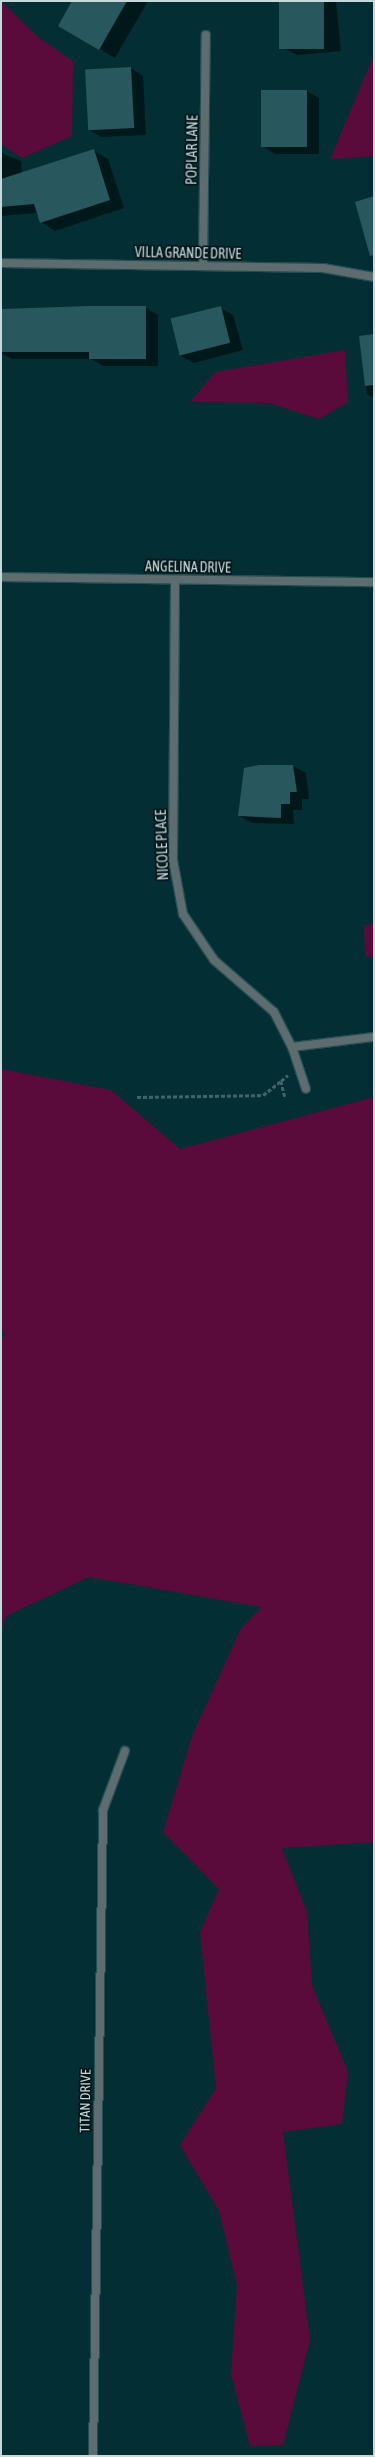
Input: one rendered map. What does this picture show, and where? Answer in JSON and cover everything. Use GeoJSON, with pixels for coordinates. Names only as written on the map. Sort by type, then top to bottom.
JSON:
{"type":"FeatureCollection","features":[{"type":"Feature","properties":{"kind":"street","name":"POPLAR LANE"},"geometry":{"type":"LineString","coordinates":[[203,265],[206,35]]}},
{"type":"Feature","properties":{"kind":"street","name":"VILLA GRANDE DRIVE"},"geometry":{"type":"LineString","coordinates":[[1,263],[323,268],[374,277]]}},
{"type":"Feature","properties":{"kind":"street","name":"ANGELINA DRIVE"},"geometry":{"type":"LineString","coordinates":[[1,578],[374,582]]}},
{"type":"Feature","properties":{"kind":"street","name":"NICOLE PLACE"},"geometry":{"type":"LineString","coordinates":[[175,580],[173,860],[183,914],[214,960],[274,1012],[292,1047],[306,1089]]}},
{"type":"Feature","properties":{"kind":"street"},"geometry":{"type":"LineString","coordinates":[[292,1047],[374,1037]]}},
{"type":"Feature","properties":{"kind":"street","name":"TITAN DRIVE"},"geometry":{"type":"LineString","coordinates":[[93,2456],[102,1810],[125,1751]]}},
{"type":"Feature","properties":{"kind":"path"},"geometry":{"type":"LineString","coordinates":[[137,1097],[263,1095],[281,1081],[285,1097]]}},
{"type":"Feature","properties":{"kind":"shaded area"},"geometry":{"type":"Polygon","coordinates":[[[1,1],[38,37],[73,61],[72,136],[22,158],[1,144],[1,1]]]}},
{"type":"Feature","properties":{"kind":"shaded area"},"geometry":{"type":"Polygon","coordinates":[[[374,55],[374,156],[330,159],[374,55]]]}},
{"type":"Feature","properties":{"kind":"shaded area"},"geometry":{"type":"Polygon","coordinates":[[[345,350],[348,402],[319,419],[269,403],[190,402],[215,372],[345,350]]]}},
{"type":"Feature","properties":{"kind":"shaded area"},"geometry":{"type":"Polygon","coordinates":[[[374,923],[374,957],[365,956],[364,927],[374,923]]]}},
{"type":"Feature","properties":{"kind":"shaded area"},"geometry":{"type":"Polygon","coordinates":[[[1,1069],[111,1090],[180,1149],[374,1097],[374,1842],[282,1848],[307,1912],[312,1985],[348,2072],[342,2124],[283,2132],[310,2340],[283,2445],[250,2446],[231,2374],[237,2285],[219,2211],[180,2145],[216,2088],[200,1932],[219,1889],[163,1832],[192,1736],[241,1628],[262,1607],[89,1577],[6,1616],[1,1631],[1,1339],[5,1333],[1,1331],[1,1069]]]}},
{"type":"Feature","properties":{"kind":"building"},"geometry":{"type":"Polygon","coordinates":[[[72,1],[127,1],[99,50],[58,26],[72,1]]]}},
{"type":"Feature","properties":{"kind":"building"},"geometry":{"type":"Polygon","coordinates":[[[279,1],[324,1],[324,49],[279,49],[279,1]]]}},
{"type":"Feature","properties":{"kind":"building"},"geometry":{"type":"Polygon","coordinates":[[[131,67],[134,128],[88,130],[85,69],[131,67]]]}},
{"type":"Feature","properties":{"kind":"building"},"geometry":{"type":"Polygon","coordinates":[[[261,90],[307,90],[307,147],[261,147],[261,90]]]}},
{"type":"Feature","properties":{"kind":"building"},"geometry":{"type":"Polygon","coordinates":[[[94,149],[110,200],[40,223],[34,204],[1,207],[1,179],[94,149]]]}},
{"type":"Feature","properties":{"kind":"building"},"geometry":{"type":"Polygon","coordinates":[[[374,196],[374,255],[370,256],[355,202],[374,196]]]}},
{"type":"Feature","properties":{"kind":"building"},"geometry":{"type":"Polygon","coordinates":[[[146,306],[146,359],[89,359],[89,352],[1,352],[1,309],[146,306]]]}},
{"type":"Feature","properties":{"kind":"building"},"geometry":{"type":"Polygon","coordinates":[[[221,306],[230,343],[180,355],[171,319],[221,306]]]}},
{"type":"Feature","properties":{"kind":"building"},"geometry":{"type":"Polygon","coordinates":[[[374,334],[374,385],[365,386],[359,336],[374,334]]]}},
{"type":"Feature","properties":{"kind":"building"},"geometry":{"type":"Polygon","coordinates":[[[259,765],[293,765],[297,792],[290,792],[290,804],[281,804],[281,818],[238,816],[244,768],[259,765]]]}}]}
